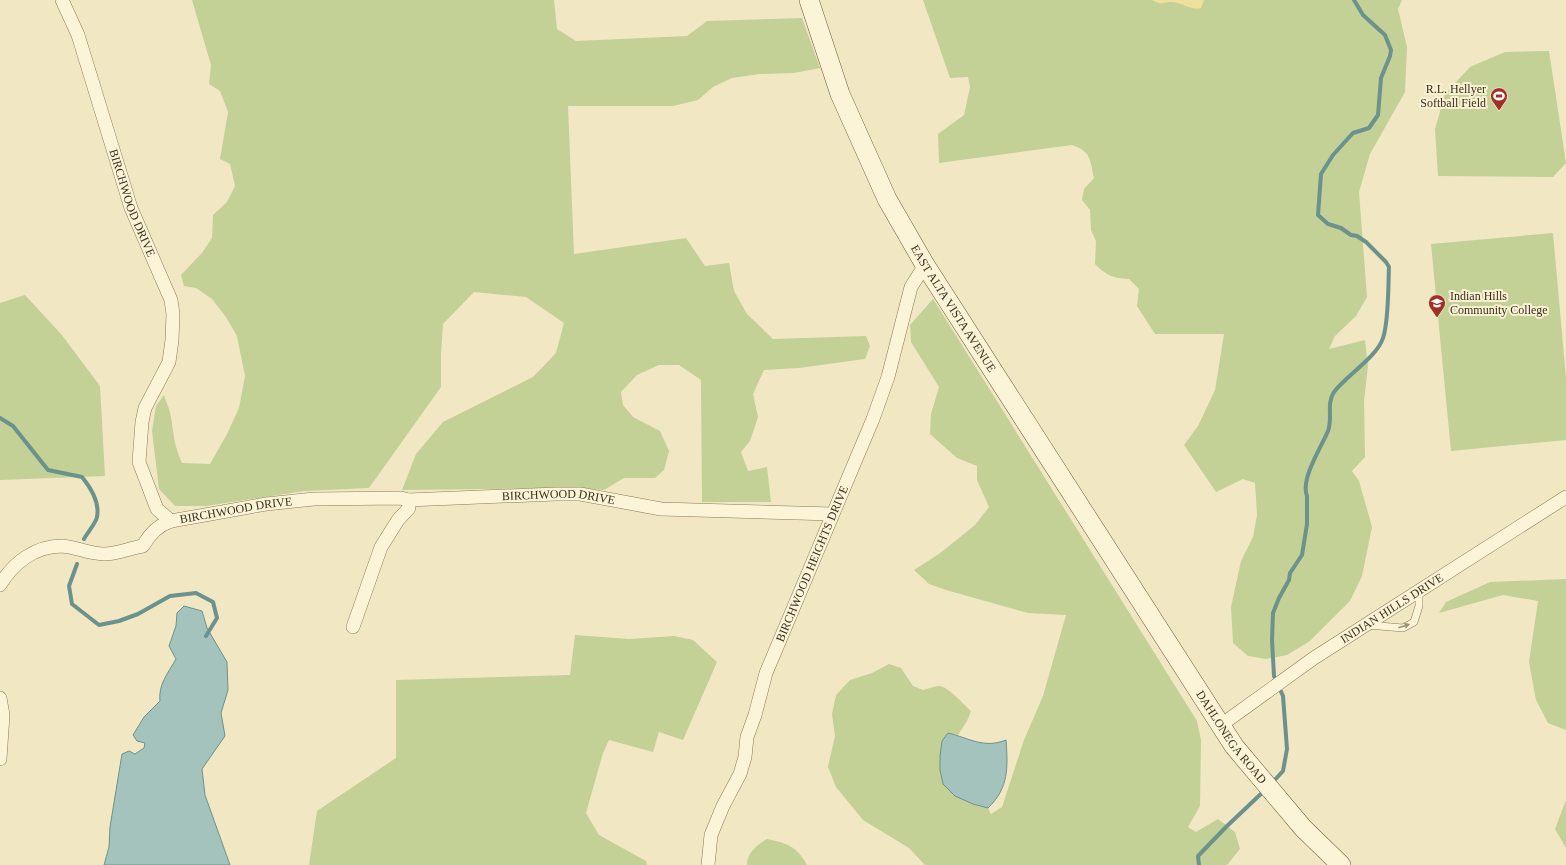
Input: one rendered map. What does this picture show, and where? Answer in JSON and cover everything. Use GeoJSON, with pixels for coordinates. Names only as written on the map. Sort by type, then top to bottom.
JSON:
{"type":"FeatureCollection","features":[{"type":"Feature","properties":{"kind":"main road","name":"EAST ALTA VISTA AVENUE"},"geometry":{"type":"LineString","coordinates":[[809,0],[840,94],[887,199],[925,265],[1138,596]]}},
{"type":"Feature","properties":{"kind":"main road","name":"DAHLONEGA ROAD"},"geometry":{"type":"LineString","coordinates":[[1138,596],[1234,746],[1303,828],[1341,865]]}},
{"type":"Feature","properties":{"kind":"street","name":"BIRCHWOOD DRIVE"},"geometry":{"type":"LineString","coordinates":[[62,0],[78,35],[131,208],[171,300],[173,314],[170,362],[145,408],[142,422],[139,462],[157,509],[171,521],[266,504],[314,499],[401,498],[408,500],[580,494],[661,509],[832,514]]}},
{"type":"Feature","properties":{"kind":"street","name":"BIRCHWOOD HEIGHTS DRIVE"},"geometry":{"type":"LineString","coordinates":[[708,865],[711,835],[723,806],[740,774],[745,757],[747,737],[755,715],[766,673],[873,419],[885,384],[911,287],[925,265]]}},
{"type":"Feature","properties":{"kind":"street","name":"INDIAN HILLS DRIVE"},"geometry":{"type":"LineString","coordinates":[[1221,725],[1314,658],[1566,497]]}},
{"type":"Feature","properties":{"kind":"street"},"geometry":{"type":"LineString","coordinates":[[353,627],[381,547],[398,520],[409,508],[408,500]]}},
{"type":"Feature","properties":{"kind":"street"},"geometry":{"type":"LineString","coordinates":[[0,585],[16,564],[32,553],[50,547],[63,546],[91,554],[106,554],[122,551],[142,546],[148,537],[164,523],[171,521]]}},
{"type":"Feature","properties":{"kind":"street"},"geometry":{"type":"LineString","coordinates":[[0,698],[3,715],[0,759]]}},
{"type":"Feature","properties":{"kind":"lane"},"geometry":{"type":"LineString","coordinates":[[1366,624],[1403,628],[1414,622],[1419,606],[1419,590]]}},
{"type":"Feature","properties":{"kind":"green space"},"geometry":{"type":"Polygon","coordinates":[[[192,0],[554,0],[557,29],[576,41],[687,36],[707,21],[802,18],[820,68],[794,73],[760,74],[732,78],[713,87],[698,100],[673,106],[568,106],[574,254],[686,238],[705,266],[729,263],[734,291],[747,314],[773,339],[866,336],[870,346],[865,359],[799,368],[764,370],[753,394],[758,417],[750,441],[741,452],[748,471],[767,467],[771,502],[702,502],[701,380],[679,365],[659,365],[637,375],[621,392],[623,405],[633,417],[660,431],[669,451],[664,470],[655,478],[624,478],[604,490],[582,488],[402,490],[416,454],[443,422],[533,377],[556,353],[564,323],[526,297],[474,292],[443,324],[441,387],[369,488],[304,491],[206,506],[175,506],[159,489],[152,431],[156,406],[164,395],[170,414],[176,446],[182,463],[210,464],[227,434],[239,408],[245,376],[237,336],[226,317],[212,299],[196,288],[184,286],[181,275],[202,253],[212,238],[213,215],[227,202],[235,186],[230,164],[220,159],[228,112],[220,91],[209,84],[211,65],[192,0]]]}},
{"type":"Feature","properties":{"kind":"green space"},"geometry":{"type":"Polygon","coordinates":[[[923,0],[1402,0],[1398,9],[1407,47],[1405,92],[1370,154],[1359,192],[1367,297],[1356,316],[1335,336],[1329,349],[1365,340],[1368,366],[1364,401],[1365,457],[1352,471],[1359,481],[1372,527],[1362,576],[1350,601],[1310,641],[1287,655],[1266,659],[1248,656],[1233,643],[1231,607],[1241,561],[1253,537],[1257,515],[1255,483],[1243,479],[1216,492],[1184,445],[1198,426],[1215,390],[1224,334],[1155,334],[1137,306],[1139,289],[1129,279],[1110,276],[1095,264],[1096,241],[1091,230],[1090,210],[1082,200],[1084,189],[1094,178],[1089,157],[1078,147],[1072,145],[939,163],[938,134],[964,115],[970,87],[968,77],[950,78],[923,0]]]}},
{"type":"Feature","properties":{"kind":"green space","name":"R.L. Hellyer Softball Field"},"geometry":{"type":"Polygon","coordinates":[[[1549,51],[1566,163],[1553,177],[1438,176],[1435,129],[1445,94],[1470,67],[1505,52],[1549,51]]]}},
{"type":"Feature","properties":{"kind":"green space"},"geometry":{"type":"Polygon","coordinates":[[[1553,233],[1566,378],[1566,440],[1451,451],[1431,244],[1553,233]]]}},
{"type":"Feature","properties":{"kind":"green space"},"geometry":{"type":"Polygon","coordinates":[[[25,295],[61,334],[100,386],[105,476],[0,480],[0,303],[25,295]]]}},
{"type":"Feature","properties":{"kind":"green space"},"geometry":{"type":"Polygon","coordinates":[[[933,299],[1197,721],[1201,740],[1200,806],[1188,827],[1196,832],[1218,819],[1235,832],[1240,849],[1227,865],[925,865],[909,848],[863,820],[836,787],[828,767],[835,736],[832,714],[836,695],[850,680],[872,673],[889,664],[901,668],[913,686],[923,690],[937,686],[947,689],[971,711],[967,721],[958,735],[948,733],[973,804],[988,808],[991,814],[1002,807],[1024,740],[1043,696],[1066,615],[1028,613],[946,590],[929,584],[914,570],[939,554],[975,525],[989,507],[977,480],[977,466],[957,458],[930,434],[931,414],[939,387],[911,342],[910,325],[933,299]]]}},
{"type":"Feature","properties":{"kind":"green space"},"geometry":{"type":"Polygon","coordinates":[[[1566,579],[1566,730],[1548,723],[1536,700],[1529,662],[1538,601],[1503,595],[1439,613],[1446,602],[1490,582],[1566,579]]]}},
{"type":"Feature","properties":{"kind":"green space"},"geometry":{"type":"Polygon","coordinates":[[[575,635],[629,639],[674,636],[693,640],[717,662],[683,740],[659,732],[653,752],[609,740],[603,753],[586,813],[599,835],[646,861],[647,865],[309,865],[317,811],[396,758],[396,680],[570,675],[575,635]]]}},
{"type":"Feature","properties":{"kind":"green space"},"geometry":{"type":"Polygon","coordinates":[[[1566,800],[1566,848],[1555,829],[1566,800]]]}},
{"type":"Feature","properties":{"kind":"green space"},"geometry":{"type":"Polygon","coordinates":[[[767,839],[780,842],[795,849],[807,865],[747,865],[747,861],[753,850],[767,839]]]}},
{"type":"Feature","properties":{"kind":"sand"},"geometry":{"type":"Polygon","coordinates":[[[1152,0],[1204,0],[1201,8],[1197,9],[1175,2],[1160,3],[1152,0]]]}},
{"type":"Feature","properties":{"kind":"water"},"geometry":{"type":"Polygon","coordinates":[[[184,606],[202,611],[207,628],[227,662],[228,690],[221,713],[225,736],[202,769],[205,795],[230,865],[104,865],[109,847],[110,827],[122,754],[129,751],[135,754],[144,748],[145,743],[137,741],[133,735],[144,717],[160,701],[162,684],[176,659],[169,646],[176,626],[177,613],[184,606]]]}},
{"type":"Feature","properties":{"kind":"water"},"geometry":{"type":"Polygon","coordinates":[[[948,733],[984,743],[1006,740],[1006,777],[1000,793],[988,808],[973,804],[955,796],[943,784],[940,770],[940,756],[942,741],[948,733]]]}},
{"type":"Feature","properties":{"kind":"waterway"},"geometry":{"type":"LineString","coordinates":[[1271,784],[1283,771],[1287,749],[1283,696],[1274,676],[1272,640],[1273,613],[1289,580],[1290,573],[1302,555],[1307,524],[1306,481],[1328,431],[1330,421],[1330,401],[1334,392],[1375,352],[1380,345],[1385,331],[1386,322],[1389,267],[1386,262],[1366,242],[1357,236],[1351,235],[1341,228],[1328,224],[1318,215],[1321,174],[1333,155],[1353,133],[1369,128],[1378,115],[1381,78],[1390,56],[1391,50],[1385,35],[1363,15],[1354,0]]}},
{"type":"Feature","properties":{"kind":"waterway"},"geometry":{"type":"LineString","coordinates":[[0,418],[13,426],[48,470],[82,477],[89,486],[96,501],[98,511],[95,522],[84,539]]}},
{"type":"Feature","properties":{"kind":"waterway"},"geometry":{"type":"LineString","coordinates":[[77,564],[69,586],[72,604],[99,625],[119,621],[138,614],[170,596],[196,593],[213,602],[217,618],[206,636]]}},
{"type":"Feature","properties":{"kind":"waterway"},"geometry":{"type":"LineString","coordinates":[[1199,865],[1198,856],[1265,790]]}},
{"type":"Feature","properties":{"kind":"place","name":"R.L. Hellyer Softball Field"},"geometry":{"type":"Point","coordinates":[1499,111]}},
{"type":"Feature","properties":{"kind":"place","name":"Indian Hills Community College"},"geometry":{"type":"Point","coordinates":[1437,318]}}]}
